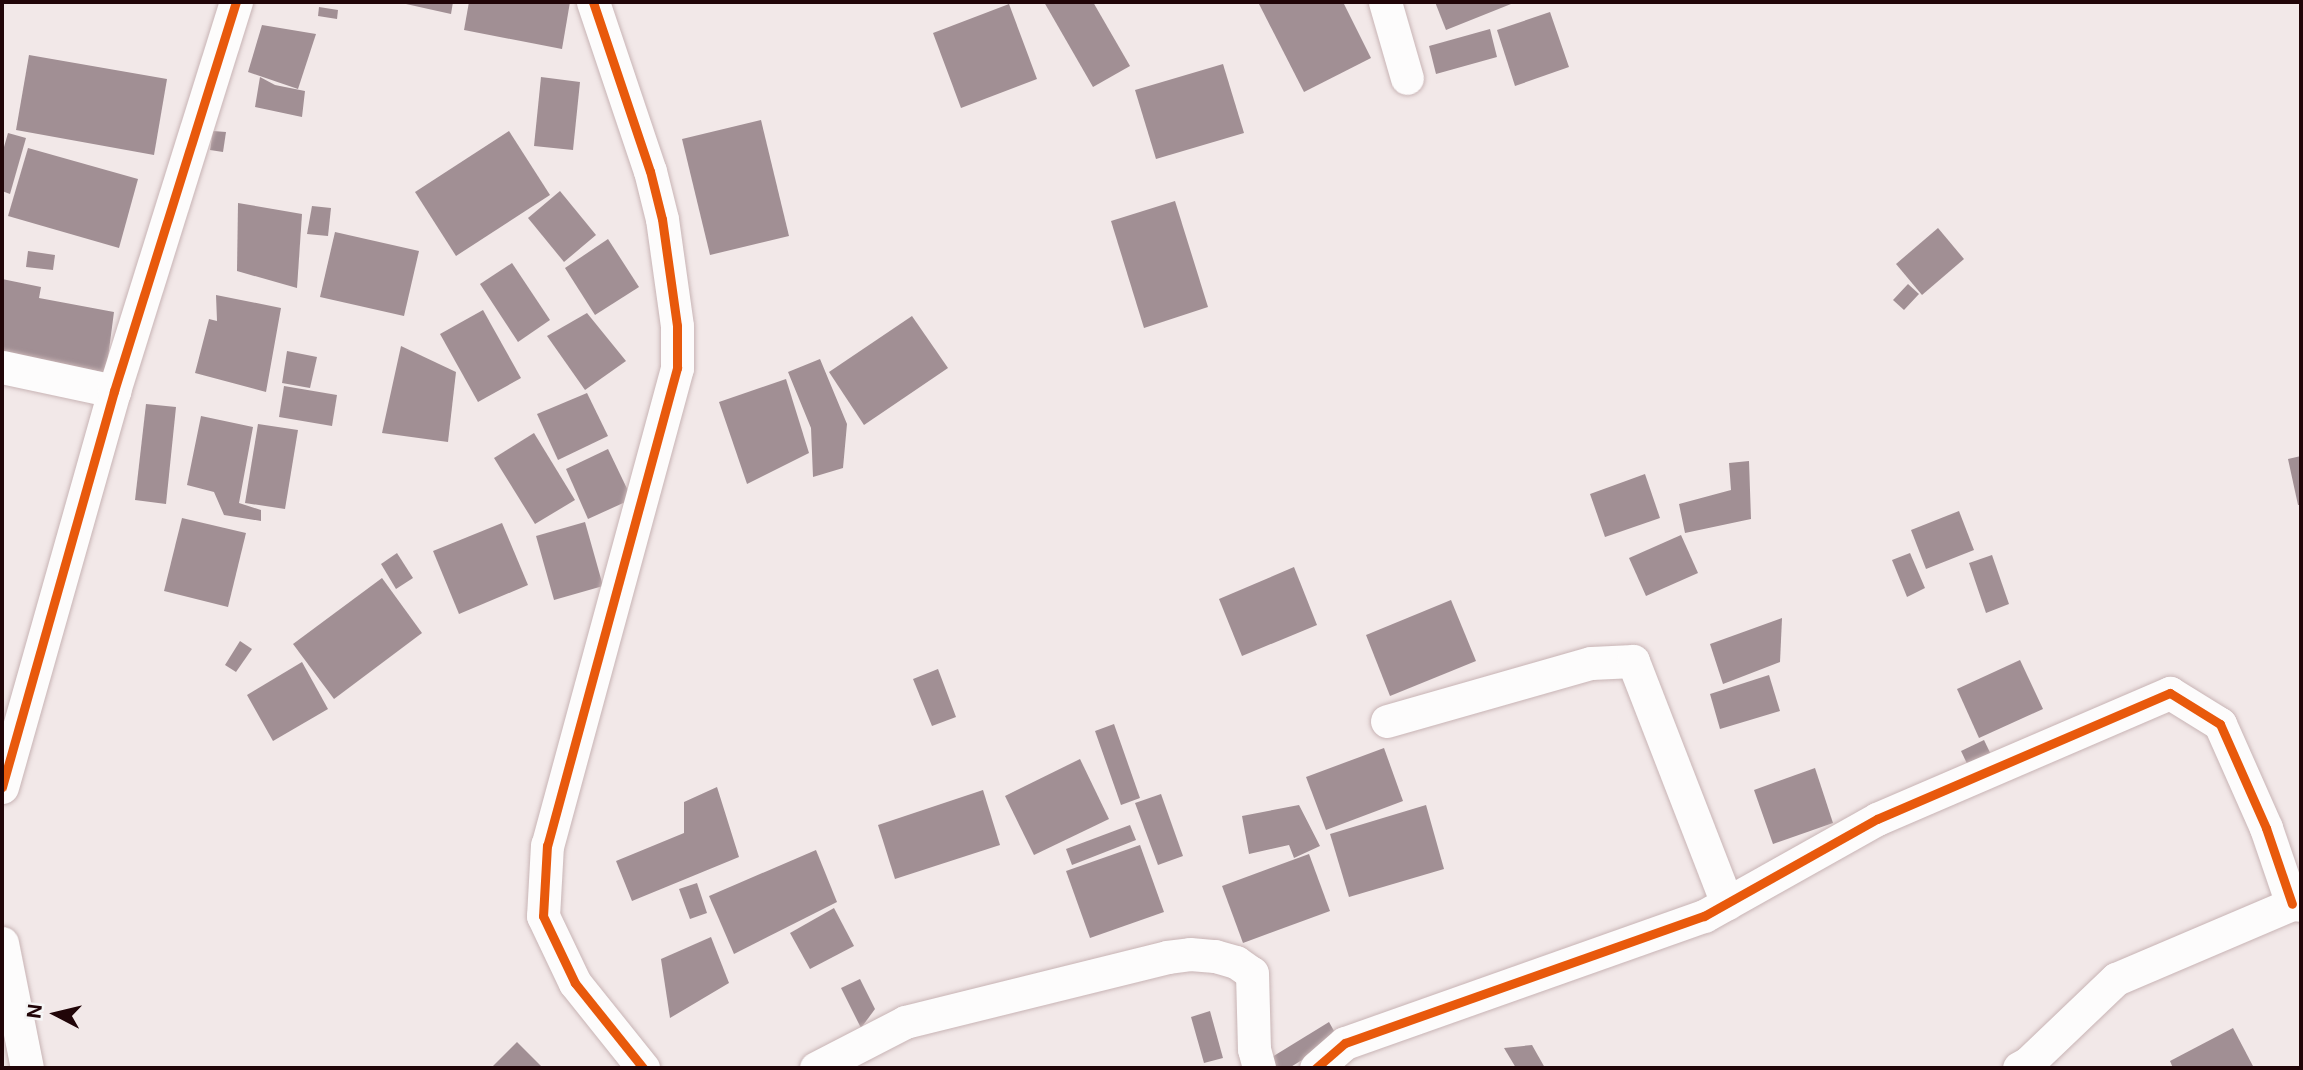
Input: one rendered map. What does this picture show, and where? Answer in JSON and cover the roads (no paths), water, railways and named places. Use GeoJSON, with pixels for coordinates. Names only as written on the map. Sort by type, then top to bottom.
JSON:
{"type":"FeatureCollection","features":[{"type":"Feature","properties":{"kind":"street"},"geometry":{"type":"LineString","coordinates":[[2,787],[114,391],[236,2]]}},
{"type":"Feature","properties":{"kind":"street"},"geometry":{"type":"LineString","coordinates":[[593,2],[650,172],[662,219],[677,326],[677,369],[547,845],[543,916],[575,983],[643,1068]]}},
{"type":"Feature","properties":{"kind":"street"},"geometry":{"type":"LineString","coordinates":[[1385,2],[1408,78]]}},
{"type":"Feature","properties":{"kind":"street"},"geometry":{"type":"LineString","coordinates":[[2,367],[114,391]]}},
{"type":"Feature","properties":{"kind":"street"},"geometry":{"type":"LineString","coordinates":[[1387,721],[1591,663],[1633,662],[1727,903]]}},
{"type":"Feature","properties":{"kind":"street"},"geometry":{"type":"LineString","coordinates":[[1316,1068],[1345,1043],[1704,916],[1877,819],[2170,693],[2220,724],[2266,828],[2296,905],[2116,979],[2028,1063],[2019,1068]]}},
{"type":"Feature","properties":{"kind":"street"},"geometry":{"type":"LineString","coordinates":[[2,943],[27,1068]]}},
{"type":"Feature","properties":{"kind":"street"},"geometry":{"type":"LineString","coordinates":[[816,1068],[905,1022],[1167,957],[1190,954],[1215,956],[1236,962],[1252,972],[1254,1049],[1259,1068]]}}]}
